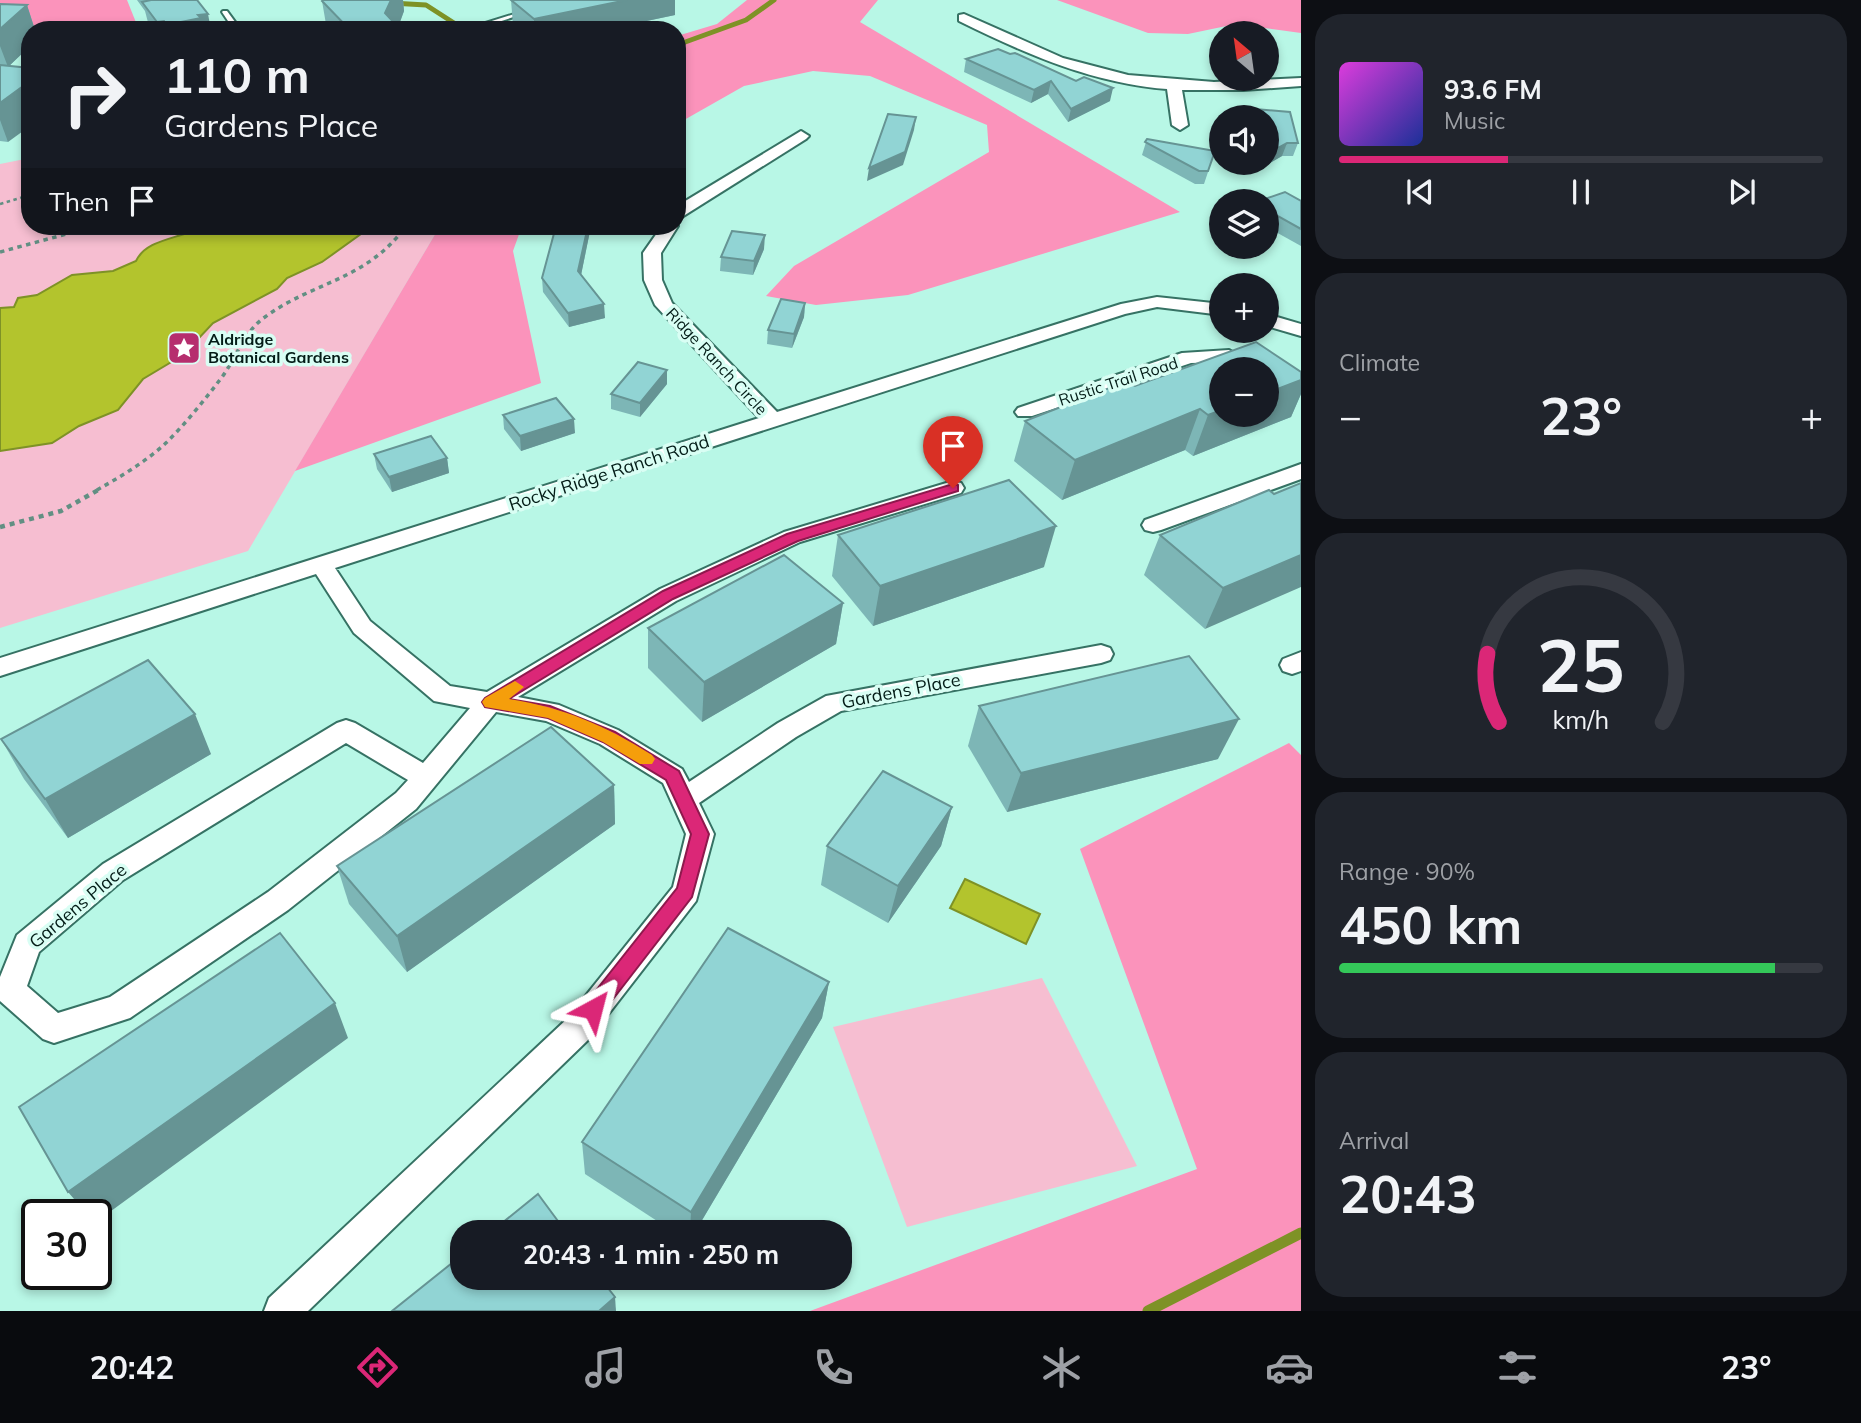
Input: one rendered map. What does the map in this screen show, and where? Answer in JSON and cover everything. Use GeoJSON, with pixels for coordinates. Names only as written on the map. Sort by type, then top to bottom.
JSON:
{"type":"FeatureCollection","features":[{"type":"Feature","properties":{"kind":"street"},"geometry":{"type":"LineString","coordinates":[[964,18],[1070,65],[1102,74],[1174,86],[1254,87],[1301,82]]}},
{"type":"Feature","properties":{"kind":"street"},"geometry":{"type":"LineString","coordinates":[[1174,86],[1180,125]]}},
{"type":"Feature","properties":{"kind":"street"},"geometry":{"type":"LineString","coordinates":[[686,207],[801,136]]}},
{"type":"Feature","properties":{"kind":"street","name":"Ridge Ranch Circle"},"geometry":{"type":"LineString","coordinates":[[664,235],[652,253],[653,280],[664,305],[772,419]]}},
{"type":"Feature","properties":{"kind":"street","name":"Rocky Ridge Ranch Road"},"geometry":{"type":"LineString","coordinates":[[0,667],[1121,309],[1157,302],[1209,308]]}},
{"type":"Feature","properties":{"kind":"street"},"geometry":{"type":"LineString","coordinates":[[1279,324],[1301,330]]}},
{"type":"Feature","properties":{"kind":"street","name":"Rustic Trail Road"},"geometry":{"type":"LineString","coordinates":[[1025,412],[1189,357],[1231,357]]}},
{"type":"Feature","properties":{"kind":"street"},"geometry":{"type":"LineString","coordinates":[[1153,525],[1301,471]]}},
{"type":"Feature","properties":{"kind":"street","name":"Gardens Place"},"geometry":{"type":"LineString","coordinates":[[426,778],[346,730],[113,873],[27,944],[10,991],[54,1029],[120,1008],[278,901],[406,801],[426,778],[490,702],[668,595],[792,537],[953,488]]}},
{"type":"Feature","properties":{"kind":"street"},"geometry":{"type":"LineString","coordinates":[[282,1311],[578,1029],[686,892],[700,834],[673,776],[609,737],[550,712],[443,694],[362,627],[321,564]]}},
{"type":"Feature","properties":{"kind":"street","name":"Gardens Place"},"geometry":{"type":"LineString","coordinates":[[684,799],[787,730],[835,703],[1101,654]]}},
{"type":"Feature","properties":{"kind":"lane"},"geometry":{"type":"LineString","coordinates":[[495,21],[531,10]]}},
{"type":"Feature","properties":{"kind":"lane"},"geometry":{"type":"LineString","coordinates":[[225,12],[232,21]]}},
{"type":"Feature","properties":{"kind":"path"},"geometry":{"type":"LineString","coordinates":[[0,204],[21,198]]}},
{"type":"Feature","properties":{"kind":"path"},"geometry":{"type":"LineString","coordinates":[[0,251],[61,235]]}},
{"type":"Feature","properties":{"kind":"path"},"geometry":{"type":"LineString","coordinates":[[0,527],[61,511],[116,479],[166,443],[221,379],[246,335],[263,318],[287,303],[351,275],[393,244],[400,235]]}},
{"type":"Feature","properties":{"kind":"shaded area"},"geometry":{"type":"Polygon","coordinates":[[[0,0],[127,0],[135,21],[21,21],[21,27],[0,19],[0,0]]]}},
{"type":"Feature","properties":{"kind":"shaded area"},"geometry":{"type":"Polygon","coordinates":[[[747,0],[878,0],[860,22],[1180,212],[908,295],[816,305],[766,296],[794,266],[989,152],[987,125],[870,76],[813,71],[744,86],[686,119],[686,33],[717,24],[747,0]]]}},
{"type":"Feature","properties":{"kind":"shaded area"},"geometry":{"type":"Polygon","coordinates":[[[1057,0],[1301,0],[1301,33],[1279,30],[1279,21],[1209,21],[1209,30],[1188,34],[1148,33],[1057,0]]]}},
{"type":"Feature","properties":{"kind":"shaded area","name":"Aldridge Botanical Gardens"},"geometry":{"type":"Polygon","coordinates":[[[21,160],[21,235],[435,235],[248,551],[0,628],[0,164],[21,160]]]}},
{"type":"Feature","properties":{"kind":"shaded area"},"geometry":{"type":"Polygon","coordinates":[[[180,235],[360,235],[322,262],[287,278],[277,289],[213,323],[183,355],[143,379],[118,410],[79,426],[52,443],[0,451],[0,308],[14,307],[18,298],[37,295],[72,275],[113,271],[136,261],[154,244],[180,235]]]}},
{"type":"Feature","properties":{"kind":"shaded area"},"geometry":{"type":"Polygon","coordinates":[[[435,235],[519,235],[513,251],[541,383],[295,471],[435,235]]]}},
{"type":"Feature","properties":{"kind":"shaded area"},"geometry":{"type":"Polygon","coordinates":[[[1289,743],[1301,755],[1301,1311],[810,1311],[1197,1169],[1080,849],[1289,743]]]}},
{"type":"Feature","properties":{"kind":"shaded area"},"geometry":{"type":"Polygon","coordinates":[[[965,879],[1040,914],[1026,944],[950,908],[965,879]]]}},
{"type":"Feature","properties":{"kind":"shaded area"},"geometry":{"type":"Polygon","coordinates":[[[1042,978],[1137,1166],[907,1227],[833,1027],[1042,978]]]}},
{"type":"Feature","properties":{"kind":"building"},"geometry":{"type":"Polygon","coordinates":[[[197,0],[208,14],[186,21],[156,21],[142,2],[197,0]]]}},
{"type":"Feature","properties":{"kind":"building"},"geometry":{"type":"Polygon","coordinates":[[[391,0],[385,13],[393,21],[341,21],[322,1],[391,0]]]}},
{"type":"Feature","properties":{"kind":"building"},"geometry":{"type":"Polygon","coordinates":[[[511,0],[627,0],[534,19],[511,0]]]}},
{"type":"Feature","properties":{"kind":"building"},"geometry":{"type":"Polygon","coordinates":[[[0,4],[27,5],[0,29],[0,4]]]}},
{"type":"Feature","properties":{"kind":"building"},"geometry":{"type":"Polygon","coordinates":[[[998,49],[1010,54],[1015,53],[1076,81],[1084,77],[1113,88],[1071,109],[1051,81],[1034,90],[966,59],[998,49]]]}},
{"type":"Feature","properties":{"kind":"building"},"geometry":{"type":"Polygon","coordinates":[[[0,65],[21,67],[21,88],[0,103],[0,65]]]}},
{"type":"Feature","properties":{"kind":"building"},"geometry":{"type":"Polygon","coordinates":[[[1279,111],[1290,112],[1298,143],[1287,143],[1279,147],[1279,111]]]}},
{"type":"Feature","properties":{"kind":"building"},"geometry":{"type":"Polygon","coordinates":[[[888,114],[916,117],[905,152],[869,168],[888,114]]]}},
{"type":"Feature","properties":{"kind":"building"},"geometry":{"type":"Polygon","coordinates":[[[1147,139],[1209,150],[1208,171],[1199,171],[1145,142],[1147,139]]]}},
{"type":"Feature","properties":{"kind":"building"},"geometry":{"type":"Polygon","coordinates":[[[1285,192],[1301,201],[1301,229],[1279,217],[1279,194],[1285,192]]]}},
{"type":"Feature","properties":{"kind":"building"},"geometry":{"type":"Polygon","coordinates":[[[732,231],[765,235],[754,261],[721,257],[732,231]]]}},
{"type":"Feature","properties":{"kind":"building"},"geometry":{"type":"Polygon","coordinates":[[[554,235],[586,235],[578,271],[604,304],[568,313],[542,278],[554,235]]]}},
{"type":"Feature","properties":{"kind":"building"},"geometry":{"type":"Polygon","coordinates":[[[781,299],[805,303],[794,334],[768,330],[781,299]]]}},
{"type":"Feature","properties":{"kind":"building"},"geometry":{"type":"Polygon","coordinates":[[[1258,343],[1278,357],[1215,357],[1258,343]]]}},
{"type":"Feature","properties":{"kind":"building"},"geometry":{"type":"Polygon","coordinates":[[[1279,357],[1301,372],[1301,380],[1279,388],[1279,357]]]}},
{"type":"Feature","properties":{"kind":"building"},"geometry":{"type":"Polygon","coordinates":[[[1209,359],[1209,415],[1200,409],[1075,460],[1025,421],[1127,381],[1135,386],[1209,359]]]}},
{"type":"Feature","properties":{"kind":"building"},"geometry":{"type":"Polygon","coordinates":[[[638,362],[667,370],[640,403],[611,394],[638,362]]]}},
{"type":"Feature","properties":{"kind":"building"},"geometry":{"type":"Polygon","coordinates":[[[556,398],[574,419],[520,436],[503,415],[556,398]]]}},
{"type":"Feature","properties":{"kind":"building"},"geometry":{"type":"Polygon","coordinates":[[[431,436],[447,458],[389,477],[374,454],[431,436]]]}},
{"type":"Feature","properties":{"kind":"building"},"geometry":{"type":"Polygon","coordinates":[[[1009,480],[1056,526],[880,586],[838,535],[1009,480]]]}},
{"type":"Feature","properties":{"kind":"building"},"geometry":{"type":"Polygon","coordinates":[[[1301,483],[1301,555],[1223,588],[1160,535],[1269,490],[1274,494],[1301,483]]]}},
{"type":"Feature","properties":{"kind":"building"},"geometry":{"type":"Polygon","coordinates":[[[784,555],[843,603],[704,682],[648,628],[784,555]]]}},
{"type":"Feature","properties":{"kind":"building"},"geometry":{"type":"Polygon","coordinates":[[[1189,656],[1239,719],[1021,773],[979,706],[1189,656]]]}},
{"type":"Feature","properties":{"kind":"building"},"geometry":{"type":"Polygon","coordinates":[[[148,660],[195,714],[45,799],[1,739],[148,660]]]}},
{"type":"Feature","properties":{"kind":"building"},"geometry":{"type":"Polygon","coordinates":[[[551,727],[614,785],[397,936],[337,866],[551,727]]]}},
{"type":"Feature","properties":{"kind":"building"},"geometry":{"type":"Polygon","coordinates":[[[883,771],[952,807],[898,886],[827,846],[883,771]]]}},
{"type":"Feature","properties":{"kind":"building"},"geometry":{"type":"Polygon","coordinates":[[[728,928],[829,982],[691,1212],[582,1142],[728,928]]]}},
{"type":"Feature","properties":{"kind":"building"},"geometry":{"type":"Polygon","coordinates":[[[280,933],[335,1003],[68,1192],[19,1107],[280,933]]]}},
{"type":"Feature","properties":{"kind":"building"},"geometry":{"type":"Polygon","coordinates":[[[538,1194],[557,1220],[506,1220],[538,1194]]]}},
{"type":"Feature","properties":{"kind":"building"},"geometry":{"type":"Polygon","coordinates":[[[450,1265],[450,1290],[609,1290],[615,1297],[599,1311],[392,1311],[450,1265]]]}},
{"type":"Feature","properties":{"kind":"waterway"},"geometry":{"type":"LineString","coordinates":[[686,42],[746,20],[774,0]]}},
{"type":"Feature","properties":{"kind":"waterway"},"geometry":{"type":"LineString","coordinates":[[391,3],[426,5],[451,21]]}},
{"type":"Feature","properties":{"kind":"waterway"},"geometry":{"type":"LineString","coordinates":[[1148,1311],[1301,1233]]}},
{"type":"Feature","properties":{"kind":"slow traffic"},"geometry":{"type":"LineString","coordinates":[[515,687],[490,702],[550,712],[609,737],[646,759]]}},
{"type":"Feature","properties":{"kind":"place","name":"Aldridge Botanical Gardens"},"geometry":{"type":"Point","coordinates":[184,348]}},
{"type":"Feature","properties":{"kind":"route"},"geometry":{"type":"LineString","coordinates":[[593,1009],[686,892],[700,834],[673,776],[609,737],[550,712],[490,702],[668,595],[792,537],[953,488]]}}]}
